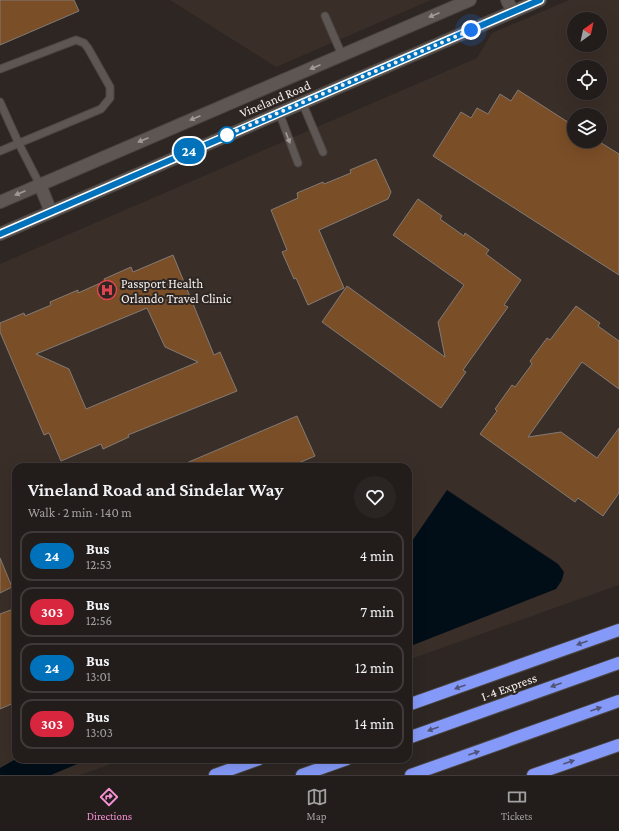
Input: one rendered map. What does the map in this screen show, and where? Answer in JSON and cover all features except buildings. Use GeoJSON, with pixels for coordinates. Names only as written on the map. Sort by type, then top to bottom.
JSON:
{"type":"FeatureCollection","features":[{"type":"Feature","properties":{"kind":"highway"},"geometry":{"type":"LineString","coordinates":[[412,704],[619,630]]}},
{"type":"Feature","properties":{"kind":"highway","name":"I-4 Express"},"geometry":{"type":"LineString","coordinates":[[412,737],[619,663]]}},
{"type":"Feature","properties":{"kind":"highway"},"geometry":{"type":"LineString","coordinates":[[411,775],[619,701]]}},
{"type":"Feature","properties":{"kind":"highway"},"geometry":{"type":"LineString","coordinates":[[533,775],[619,745]]}},
{"type":"Feature","properties":{"kind":"highway"},"geometry":{"type":"LineString","coordinates":[[215,775],[248,763]]}},
{"type":"Feature","properties":{"kind":"highway"},"geometry":{"type":"LineString","coordinates":[[302,775],[336,763]]}},
{"type":"Feature","properties":{"kind":"street","name":"Vineland Road"},"geometry":{"type":"LineString","coordinates":[[0,202],[470,0]]}},
{"type":"Feature","properties":{"kind":"street"},"geometry":{"type":"LineString","coordinates":[[507,0],[513,12]]}},
{"type":"Feature","properties":{"kind":"street","name":"Vineland Road"},"geometry":{"type":"LineString","coordinates":[[0,234],[278,112],[540,0]]}},
{"type":"Feature","properties":{"kind":"street"},"geometry":{"type":"LineString","coordinates":[[40,185],[51,212]]}},
{"type":"Feature","properties":{"kind":"lane"},"geometry":{"type":"LineString","coordinates":[[325,16],[342,55]]}},
{"type":"Feature","properties":{"kind":"lane"},"geometry":{"type":"LineString","coordinates":[[0,68],[76,40],[84,43],[88,48],[110,87],[110,98],[102,109],[0,151]]}},
{"type":"Feature","properties":{"kind":"lane"},"geometry":{"type":"LineString","coordinates":[[302,102],[323,152]]}},
{"type":"Feature","properties":{"kind":"lane"},"geometry":{"type":"LineString","coordinates":[[1,104],[40,185]]}},
{"type":"Feature","properties":{"kind":"lane"},"geometry":{"type":"LineString","coordinates":[[278,112],[298,163]]}},
{"type":"Feature","properties":{"kind":"shaded area"},"geometry":{"type":"Polygon","coordinates":[[[170,0],[431,0],[276,67],[170,0]]]}},
{"type":"Feature","properties":{"kind":"shaded area"},"geometry":{"type":"Polygon","coordinates":[[[569,0],[619,0],[619,585],[412,659],[412,463],[12,463],[12,763],[114,763],[80,775],[0,775],[0,264],[477,58],[492,33],[569,0]]]}},
{"type":"Feature","properties":{"kind":"shaded area"},"geometry":{"type":"Polygon","coordinates":[[[447,490],[558,564],[564,572],[562,580],[556,589],[412,645],[412,541],[447,490]]]}},
{"type":"Feature","properties":{"kind":"shaded area"},"geometry":{"type":"Polygon","coordinates":[[[12,761],[12,763],[80,763],[51,775],[0,775],[0,768],[12,761]]]}},
{"type":"Feature","properties":{"kind":"bus line","name":"24"},"geometry":{"type":"LineString","coordinates":[[0,234],[540,0]]}},
{"type":"Feature","properties":{"kind":"place","name":"Passport Health Orlando Travel Clinic"},"geometry":{"type":"Point","coordinates":[107,290]}},
{"type":"Feature","properties":{"kind":"route"},"geometry":{"type":"LineString","coordinates":[[227,135],[222,137],[471,30]]}}]}
